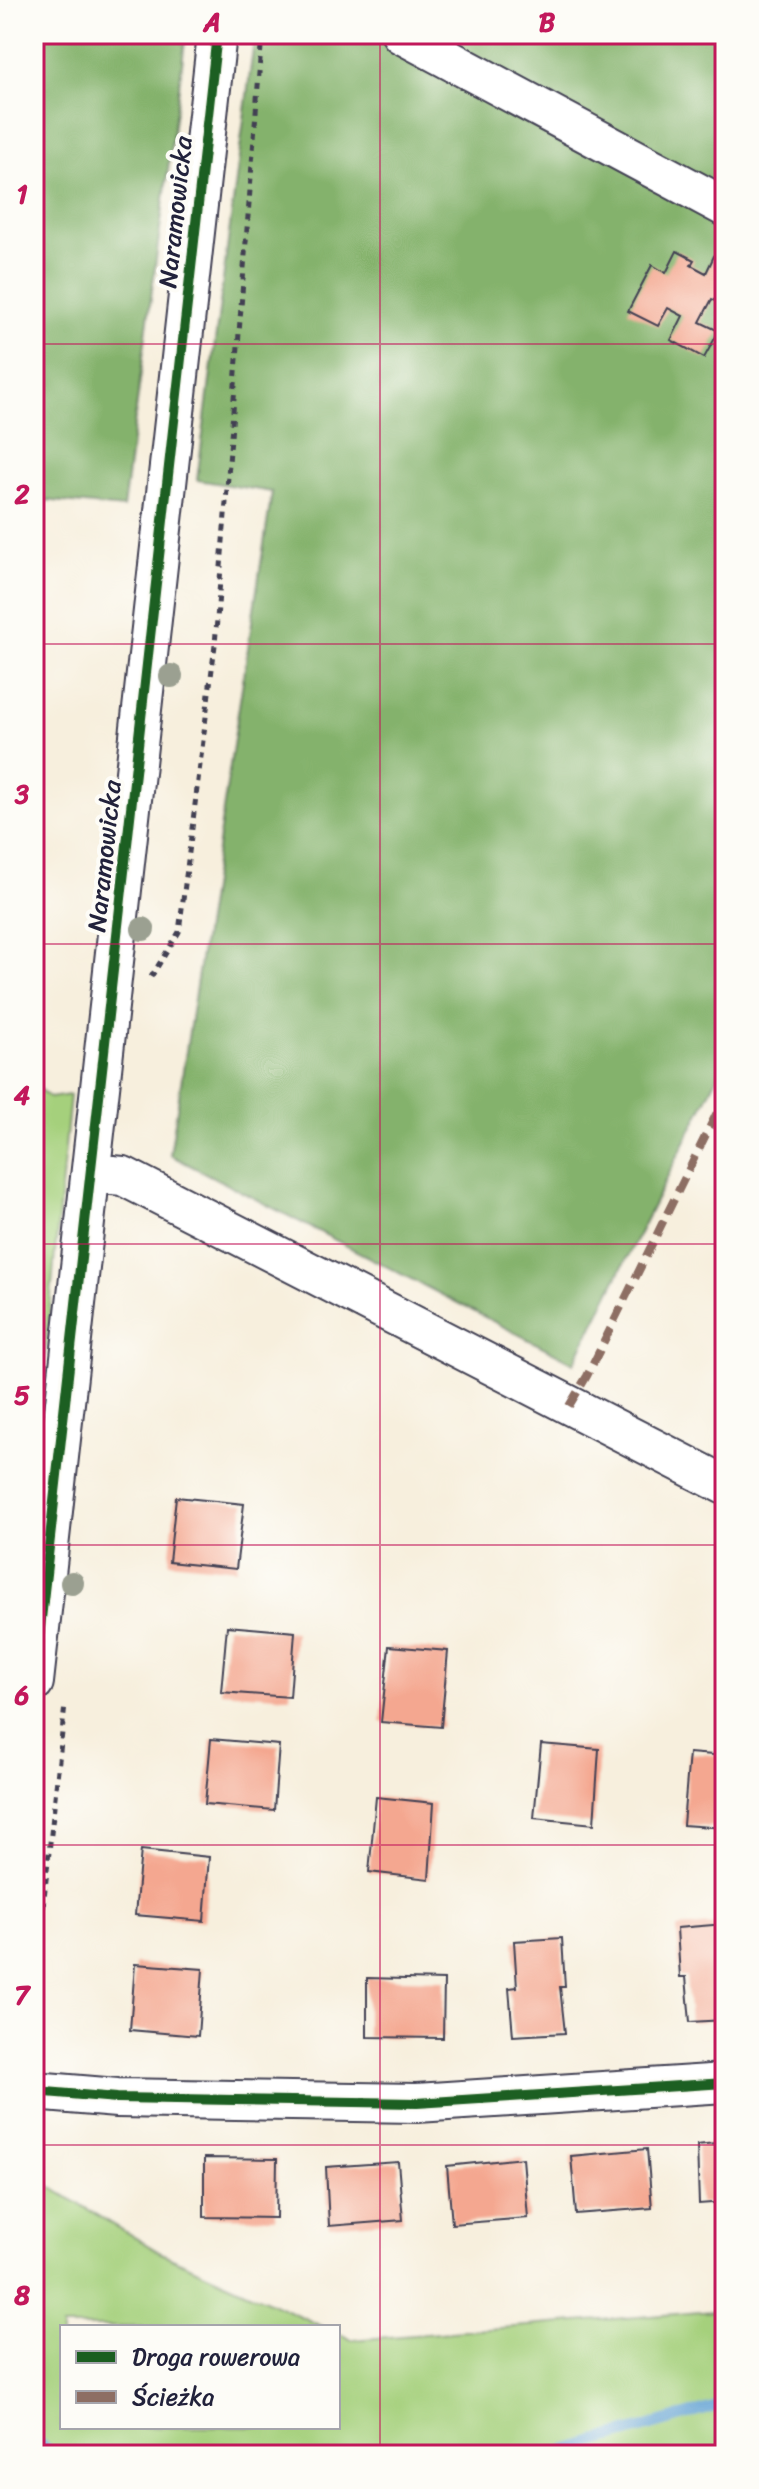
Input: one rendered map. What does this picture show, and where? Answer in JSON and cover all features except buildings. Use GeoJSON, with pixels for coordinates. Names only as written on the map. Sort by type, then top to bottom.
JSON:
{"type":"FeatureCollection","features":[{"type":"Feature","properties":{"kind":"street","name":"Naramowicka"},"geometry":{"type":"LineString","coordinates":[[34,1681],[217,34]]}},
{"type":"Feature","properties":{"kind":"street"},"geometry":{"type":"LineString","coordinates":[[401,34],[725,207]]}},
{"type":"Feature","properties":{"kind":"street"},"geometry":{"type":"LineString","coordinates":[[91,1173],[123,1176],[725,1485]]}},
{"type":"Feature","properties":{"kind":"street"},"geometry":{"type":"LineString","coordinates":[[34,2091],[117,2098],[417,2103],[725,2083]]}},
{"type":"Feature","properties":{"kind":"path"},"geometry":{"type":"LineString","coordinates":[[147,983],[179,932],[211,676],[262,34]]}},
{"type":"Feature","properties":{"kind":"green space"},"geometry":{"type":"Polygon","coordinates":[[[34,34],[186,34],[123,508],[34,499],[34,34]]]}},
{"type":"Feature","properties":{"kind":"green space"},"geometry":{"type":"Polygon","coordinates":[[[255,34],[725,34],[725,1062],[574,1363],[170,1155],[272,492],[197,480],[255,34]]]}},
{"type":"Feature","properties":{"kind":"green space"},"geometry":{"type":"Polygon","coordinates":[[[34,1085],[50,1098],[70,1095],[34,1475],[34,1085]]]}},
{"type":"Feature","properties":{"kind":"green space"},"geometry":{"type":"Polygon","coordinates":[[[39,2180],[161,2253],[320,2325],[60,2325],[60,2429],[340,2429],[340,2334],[352,2340],[725,2310],[725,2455],[34,2455],[34,2205],[39,2180]]]}},
{"type":"Feature","properties":{"kind":"waterway"},"geometry":{"type":"LineString","coordinates":[[550,2455],[725,2404]]}},
{"type":"Feature","properties":{"kind":"waterway"},"geometry":{"type":"LineString","coordinates":[[34,2440],[55,2455]]}},
{"type":"Feature","properties":{"kind":"marked path"},"geometry":{"type":"LineString","coordinates":[[569,1406],[587,1376],[725,1096]]}},
{"type":"Feature","properties":{"kind":"cycle path"},"geometry":{"type":"LineString","coordinates":[[34,1682],[217,34]]}},
{"type":"Feature","properties":{"kind":"cycle path"},"geometry":{"type":"LineString","coordinates":[[34,2091],[117,2098],[417,2103],[725,2083]]}}]}
